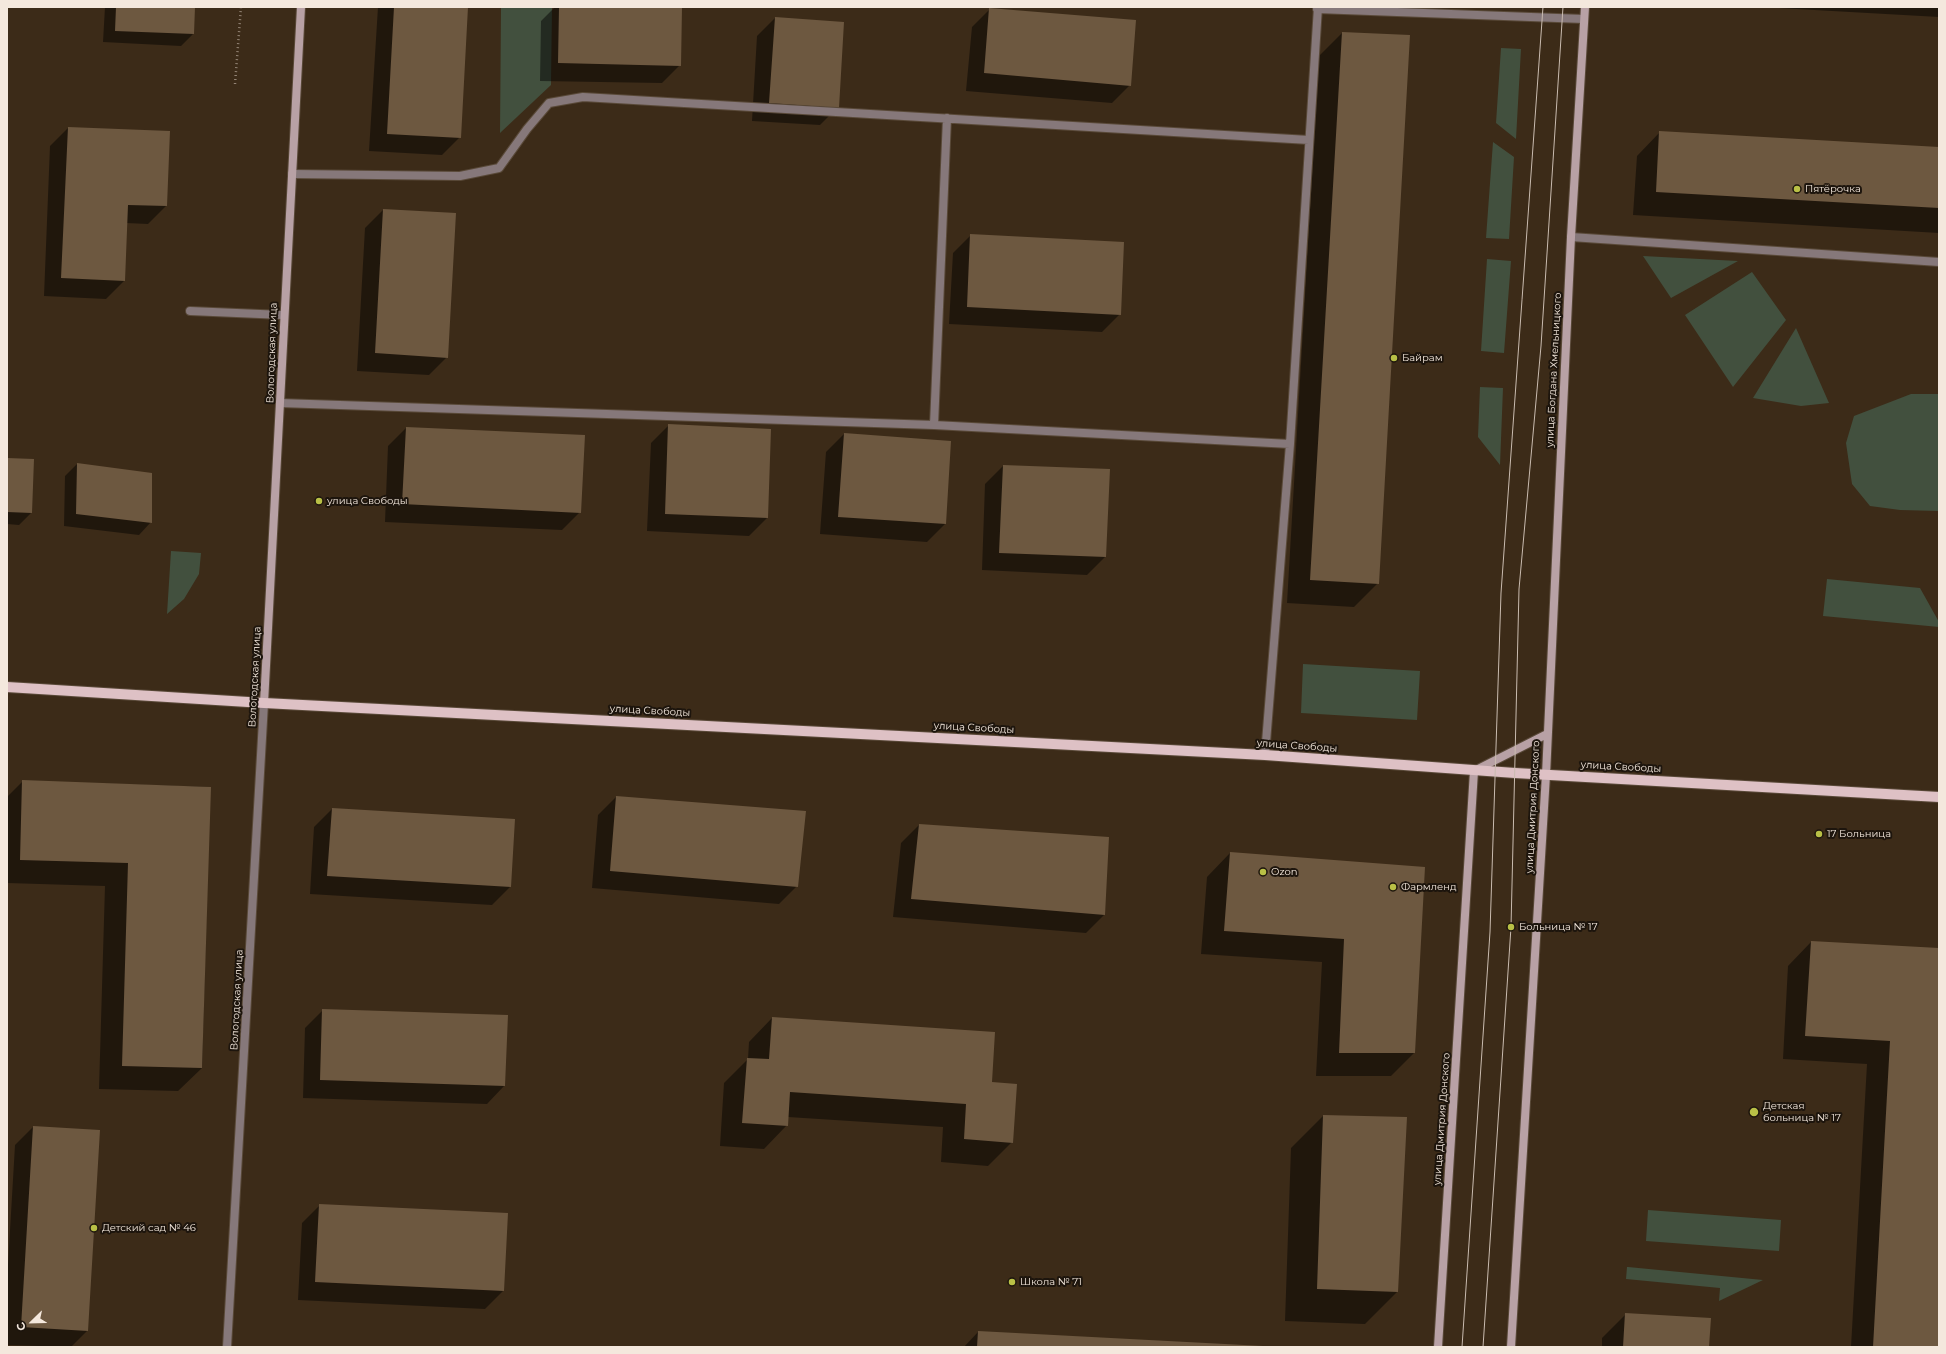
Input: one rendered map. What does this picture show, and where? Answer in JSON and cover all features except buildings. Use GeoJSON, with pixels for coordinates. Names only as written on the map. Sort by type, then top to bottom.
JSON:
{"type":"FeatureCollection","features":[{"type":"Feature","properties":{"kind":"main road","name":"Вологодская улица"},"geometry":{"type":"LineString","coordinates":[[264,703],[280,403],[283,315],[301,7]]}},
{"type":"Feature","properties":{"kind":"main road","name":"улица Богдана Хмельницкого"},"geometry":{"type":"LineString","coordinates":[[1547,734],[1571,237],[1585,7]]}},
{"type":"Feature","properties":{"kind":"main road","name":"улица Свободы"},"geometry":{"type":"LineString","coordinates":[[7,687],[264,703],[1265,755],[1474,771],[1939,797]]}},
{"type":"Feature","properties":{"kind":"main road","name":"улица Дмитрия Донского"},"geometry":{"type":"LineString","coordinates":[[1438,1347],[1474,771],[1547,734],[1546,775],[1511,1347]]}},
{"type":"Feature","properties":{"kind":"street"},"geometry":{"type":"LineString","coordinates":[[1265,755],[1290,444],[1318,8],[1584,19]]}},
{"type":"Feature","properties":{"kind":"street"},"geometry":{"type":"LineString","coordinates":[[292,174],[460,176],[499,168],[526,129],[549,103],[583,97],[1309,140]]}},
{"type":"Feature","properties":{"kind":"street"},"geometry":{"type":"LineString","coordinates":[[934,425],[947,118]]}},
{"type":"Feature","properties":{"kind":"street"},"geometry":{"type":"LineString","coordinates":[[1571,237],[1939,262]]}},
{"type":"Feature","properties":{"kind":"street"},"geometry":{"type":"LineString","coordinates":[[190,311],[283,315]]}},
{"type":"Feature","properties":{"kind":"street"},"geometry":{"type":"LineString","coordinates":[[280,403],[934,425],[1290,444]]}},
{"type":"Feature","properties":{"kind":"street","name":"Вологодская улица"},"geometry":{"type":"LineString","coordinates":[[227,1347],[264,703]]}},
{"type":"Feature","properties":{"kind":"path"},"geometry":{"type":"LineString","coordinates":[[235,84],[241,7]]}},
{"type":"Feature","properties":{"kind":"green space"},"geometry":{"type":"Polygon","coordinates":[[[501,7],[552,7],[551,85],[500,133],[501,7]]]}},
{"type":"Feature","properties":{"kind":"green space"},"geometry":{"type":"Polygon","coordinates":[[[1501,48],[1521,49],[1516,139],[1496,123],[1501,48]]]}},
{"type":"Feature","properties":{"kind":"green space"},"geometry":{"type":"Polygon","coordinates":[[[1493,142],[1514,157],[1509,239],[1486,238],[1493,142]]]}},
{"type":"Feature","properties":{"kind":"green space"},"geometry":{"type":"Polygon","coordinates":[[[1643,256],[1738,261],[1671,298],[1643,256]]]}},
{"type":"Feature","properties":{"kind":"green space"},"geometry":{"type":"Polygon","coordinates":[[[1487,259],[1511,261],[1504,353],[1481,351],[1487,259]]]}},
{"type":"Feature","properties":{"kind":"green space"},"geometry":{"type":"Polygon","coordinates":[[[1752,272],[1786,320],[1733,387],[1685,315],[1752,272]]]}},
{"type":"Feature","properties":{"kind":"green space"},"geometry":{"type":"Polygon","coordinates":[[[1796,328],[1829,403],[1801,406],[1753,398],[1796,328]]]}},
{"type":"Feature","properties":{"kind":"green space"},"geometry":{"type":"Polygon","coordinates":[[[1480,387],[1503,388],[1500,465],[1478,437],[1480,387]]]}},
{"type":"Feature","properties":{"kind":"green space"},"geometry":{"type":"Polygon","coordinates":[[[1911,394],[1939,394],[1939,511],[1900,510],[1870,506],[1852,484],[1846,443],[1854,416],[1911,394]]]}},
{"type":"Feature","properties":{"kind":"green space"},"geometry":{"type":"Polygon","coordinates":[[[171,551],[201,553],[199,574],[184,599],[167,614],[171,551]]]}},
{"type":"Feature","properties":{"kind":"green space"},"geometry":{"type":"Polygon","coordinates":[[[1827,579],[1920,588],[1939,622],[1939,627],[1823,616],[1827,579]]]}},
{"type":"Feature","properties":{"kind":"green space"},"geometry":{"type":"Polygon","coordinates":[[[1303,664],[1420,671],[1417,720],[1301,713],[1303,664]]]}},
{"type":"Feature","properties":{"kind":"green space"},"geometry":{"type":"Polygon","coordinates":[[[1648,1210],[1781,1220],[1779,1251],[1646,1241],[1648,1210]]]}},
{"type":"Feature","properties":{"kind":"green space"},"geometry":{"type":"Polygon","coordinates":[[[1627,1267],[1763,1280],[1719,1301],[1720,1288],[1626,1279],[1627,1267]]]}},
{"type":"Feature","properties":{"kind":"tram line"},"geometry":{"type":"LineString","coordinates":[[1462,1347],[1490,932],[1501,593],[1543,7]]}},
{"type":"Feature","properties":{"kind":"tram line"},"geometry":{"type":"LineString","coordinates":[[1483,1347],[1511,927],[1519,589],[1541,346],[1563,7]]}},
{"type":"Feature","properties":{"kind":"place","name":"Пятёрочка"},"geometry":{"type":"Point","coordinates":[1797,189]}},
{"type":"Feature","properties":{"kind":"place","name":"Байрам"},"geometry":{"type":"Point","coordinates":[1394,358]}},
{"type":"Feature","properties":{"kind":"place","name":"улица Свободы"},"geometry":{"type":"Point","coordinates":[319,501]}},
{"type":"Feature","properties":{"kind":"place","name":"17 Больница"},"geometry":{"type":"Point","coordinates":[1819,834]}},
{"type":"Feature","properties":{"kind":"place","name":"Ozon"},"geometry":{"type":"Point","coordinates":[1263,872]}},
{"type":"Feature","properties":{"kind":"place","name":"Фармленд"},"geometry":{"type":"Point","coordinates":[1393,887]}},
{"type":"Feature","properties":{"kind":"place","name":"Больница № 17"},"geometry":{"type":"Point","coordinates":[1511,927]}},
{"type":"Feature","properties":{"kind":"place","name":"Детская больница № 17"},"geometry":{"type":"Point","coordinates":[1754,1112]}},
{"type":"Feature","properties":{"kind":"place","name":"Детский сад № 46"},"geometry":{"type":"Point","coordinates":[94,1228]}},
{"type":"Feature","properties":{"kind":"place","name":"Школа № 71"},"geometry":{"type":"Point","coordinates":[1012,1282]}}]}
